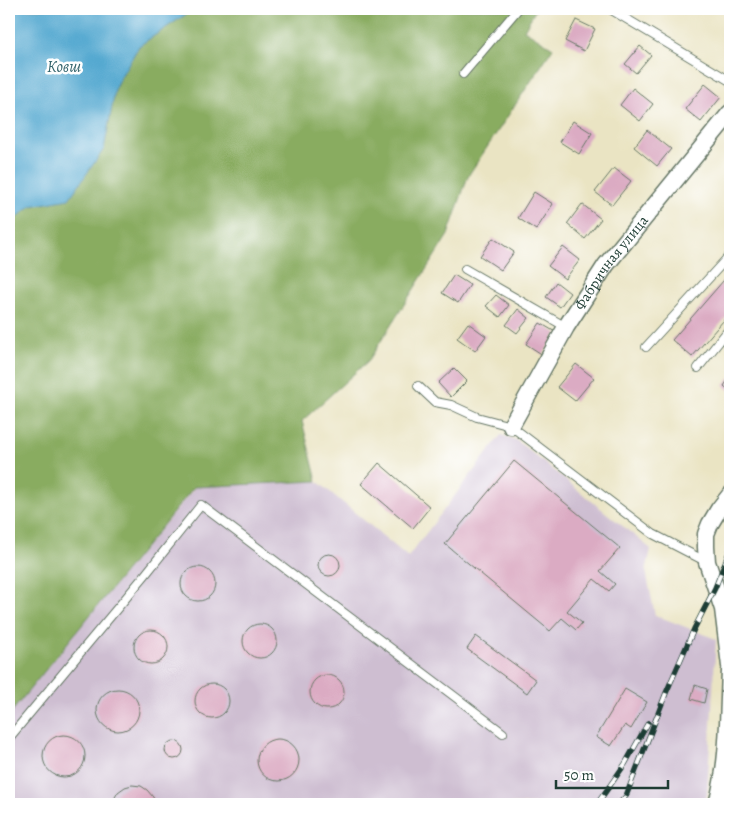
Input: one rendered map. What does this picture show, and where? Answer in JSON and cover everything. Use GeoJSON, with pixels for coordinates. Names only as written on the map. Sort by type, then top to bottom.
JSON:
{"type":"FeatureCollection","features":[{"type":"Feature","properties":{"kind":"street","name":"Фабричная улица"},"geometry":{"type":"LineString","coordinates":[[511,426],[566,327],[606,265],[730,113]]}},
{"type":"Feature","properties":{"kind":"street"},"geometry":{"type":"LineString","coordinates":[[730,495],[710,524],[706,534],[707,562],[727,603],[730,666]]}},
{"type":"Feature","properties":{"kind":"street"},"geometry":{"type":"LineString","coordinates":[[717,804],[726,786],[725,752],[730,671]]}},
{"type":"Feature","properties":{"kind":"lane"},"geometry":{"type":"LineString","coordinates":[[463,74],[518,9]]}},
{"type":"Feature","properties":{"kind":"lane"},"geometry":{"type":"LineString","coordinates":[[610,9],[730,81]]}},
{"type":"Feature","properties":{"kind":"lane"},"geometry":{"type":"LineString","coordinates":[[646,347],[730,255]]}},
{"type":"Feature","properties":{"kind":"lane"},"geometry":{"type":"LineString","coordinates":[[465,269],[566,327]]}},
{"type":"Feature","properties":{"kind":"lane"},"geometry":{"type":"LineString","coordinates":[[698,368],[730,328]]}},
{"type":"Feature","properties":{"kind":"lane"},"geometry":{"type":"LineString","coordinates":[[418,386],[435,402],[451,405],[477,417],[511,426],[653,534],[707,562]]}},
{"type":"Feature","properties":{"kind":"lane"},"geometry":{"type":"LineString","coordinates":[[9,738],[201,505],[502,733]]}},
{"type":"Feature","properties":{"kind":"shaded area"},"geometry":{"type":"Polygon","coordinates":[[[501,435],[516,440],[651,549],[646,571],[655,615],[716,639],[707,796],[700,804],[9,804],[9,715],[195,487],[317,481],[408,557],[501,435]]]}},
{"type":"Feature","properties":{"kind":"green space"},"geometry":{"type":"Polygon","coordinates":[[[194,9],[536,9],[524,30],[553,48],[468,176],[448,235],[369,360],[302,421],[317,481],[194,487],[9,715],[9,224],[31,206],[69,198],[104,149],[116,85],[139,46],[194,9]]]}},
{"type":"Feature","properties":{"kind":"water","name":"Ковш"},"geometry":{"type":"Polygon","coordinates":[[[9,9],[194,9],[139,46],[116,85],[104,149],[69,199],[31,206],[9,224],[9,9]]]}},
{"type":"Feature","properties":{"kind":"building"},"geometry":{"type":"Polygon","coordinates":[[[576,20],[595,29],[584,51],[565,41],[576,20]]]}},
{"type":"Feature","properties":{"kind":"building"},"geometry":{"type":"Polygon","coordinates":[[[640,46],[651,55],[636,73],[625,64],[640,46]]]}},
{"type":"Feature","properties":{"kind":"building"},"geometry":{"type":"Polygon","coordinates":[[[705,84],[721,97],[701,122],[685,109],[705,84]]]}},
{"type":"Feature","properties":{"kind":"building"},"geometry":{"type":"Polygon","coordinates":[[[633,88],[653,104],[640,121],[620,105],[633,88]]]}},
{"type":"Feature","properties":{"kind":"building"},"geometry":{"type":"Polygon","coordinates":[[[573,121],[592,133],[579,154],[560,142],[573,121]]]}},
{"type":"Feature","properties":{"kind":"building"},"geometry":{"type":"Polygon","coordinates":[[[647,130],[671,149],[657,166],[634,147],[647,130]]]}},
{"type":"Feature","properties":{"kind":"building"},"geometry":{"type":"Polygon","coordinates":[[[614,168],[631,181],[612,205],[595,192],[614,168]]]}},
{"type":"Feature","properties":{"kind":"building"},"geometry":{"type":"Polygon","coordinates":[[[534,192],[553,204],[536,230],[518,218],[534,192]]]}},
{"type":"Feature","properties":{"kind":"building"},"geometry":{"type":"Polygon","coordinates":[[[582,204],[601,219],[585,239],[567,224],[582,204]]]}},
{"type":"Feature","properties":{"kind":"building"},"geometry":{"type":"Polygon","coordinates":[[[493,238],[514,252],[501,270],[480,256],[493,238]]]}},
{"type":"Feature","properties":{"kind":"building"},"geometry":{"type":"Polygon","coordinates":[[[563,247],[580,260],[565,279],[548,266],[563,247]]]}},
{"type":"Feature","properties":{"kind":"building"},"geometry":{"type":"Polygon","coordinates":[[[730,273],[730,313],[692,357],[672,340],[730,273]]]}},
{"type":"Feature","properties":{"kind":"building"},"geometry":{"type":"Polygon","coordinates":[[[454,275],[470,285],[458,303],[442,293],[454,275]]]}},
{"type":"Feature","properties":{"kind":"building"},"geometry":{"type":"Polygon","coordinates":[[[556,282],[570,293],[560,307],[546,297],[556,282]]]}},
{"type":"Feature","properties":{"kind":"building"},"geometry":{"type":"Polygon","coordinates":[[[496,295],[509,305],[500,317],[486,306],[496,295]]]}},
{"type":"Feature","properties":{"kind":"building"},"geometry":{"type":"Polygon","coordinates":[[[518,309],[529,318],[517,333],[506,325],[518,309]]]}},
{"type":"Feature","properties":{"kind":"building"},"geometry":{"type":"Polygon","coordinates":[[[468,323],[486,336],[475,351],[457,338],[468,323]]]}},
{"type":"Feature","properties":{"kind":"building"},"geometry":{"type":"Polygon","coordinates":[[[540,323],[557,333],[543,355],[526,344],[540,323]]]}},
{"type":"Feature","properties":{"kind":"building"},"geometry":{"type":"Polygon","coordinates":[[[576,364],[594,378],[575,401],[557,387],[576,364]]]}},
{"type":"Feature","properties":{"kind":"building"},"geometry":{"type":"Polygon","coordinates":[[[454,368],[467,381],[451,397],[438,383],[454,368]]]}},
{"type":"Feature","properties":{"kind":"building"},"geometry":{"type":"Polygon","coordinates":[[[730,377],[730,391],[724,386],[730,377]]]}},
{"type":"Feature","properties":{"kind":"building"},"geometry":{"type":"Polygon","coordinates":[[[514,461],[620,548],[600,571],[615,584],[609,591],[594,579],[567,611],[582,623],[576,630],[562,618],[550,631],[445,544],[514,461]]]}},
{"type":"Feature","properties":{"kind":"building"},"geometry":{"type":"Polygon","coordinates":[[[379,463],[430,507],[413,528],[361,484],[379,463]]]}},
{"type":"Feature","properties":{"kind":"building"},"geometry":{"type":"Polygon","coordinates":[[[329,554],[337,557],[340,565],[337,573],[329,576],[321,573],[318,565],[321,557],[329,554]]]}},
{"type":"Feature","properties":{"kind":"building"},"geometry":{"type":"Polygon","coordinates":[[[198,567],[205,568],[210,572],[214,577],[214,591],[210,596],[205,600],[198,601],[191,600],[186,596],[182,591],[181,584],[182,577],[186,572],[191,568],[198,567]]]}},
{"type":"Feature","properties":{"kind":"building"},"geometry":{"type":"Polygon","coordinates":[[[260,624],[267,625],[272,629],[276,634],[276,648],[272,653],[267,657],[260,658],[253,657],[248,653],[244,648],[243,641],[244,634],[248,629],[253,625],[260,624]]]}},
{"type":"Feature","properties":{"kind":"building"},"geometry":{"type":"Polygon","coordinates":[[[151,630],[158,631],[163,635],[167,640],[167,654],[163,659],[158,663],[151,664],[144,663],[139,659],[135,654],[134,647],[135,640],[139,635],[144,631],[151,630]]]}},
{"type":"Feature","properties":{"kind":"building"},"geometry":{"type":"Polygon","coordinates":[[[476,636],[536,680],[527,693],[467,649],[476,636]]]}},
{"type":"Feature","properties":{"kind":"building"},"geometry":{"type":"Polygon","coordinates":[[[327,675],[334,676],[339,680],[343,685],[343,699],[339,704],[334,708],[327,709],[320,708],[315,704],[311,699],[310,692],[311,685],[315,680],[320,676],[327,675]]]}},
{"type":"Feature","properties":{"kind":"building"},"geometry":{"type":"Polygon","coordinates":[[[212,684],[219,685],[224,689],[228,694],[228,708],[224,713],[219,717],[212,718],[205,717],[200,713],[196,708],[195,701],[196,694],[200,689],[205,685],[212,684]]]}},
{"type":"Feature","properties":{"kind":"building"},"geometry":{"type":"Polygon","coordinates":[[[695,685],[707,689],[704,703],[691,699],[695,685]]]}},
{"type":"Feature","properties":{"kind":"building"},"geometry":{"type":"Polygon","coordinates":[[[118,689],[133,695],[139,710],[133,725],[118,731],[103,725],[97,710],[103,695],[118,689]]]}},
{"type":"Feature","properties":{"kind":"building"},"geometry":{"type":"Polygon","coordinates":[[[625,689],[647,702],[631,729],[625,725],[611,746],[596,737],[625,689]]]}},
{"type":"Feature","properties":{"kind":"building"},"geometry":{"type":"Polygon","coordinates":[[[64,735],[79,741],[85,756],[79,771],[64,777],[49,771],[43,756],[49,741],[64,735]]]}},
{"type":"Feature","properties":{"kind":"building"},"geometry":{"type":"Polygon","coordinates":[[[278,739],[293,745],[299,760],[293,775],[278,781],[263,775],[257,760],[263,745],[278,739]]]}},
{"type":"Feature","properties":{"kind":"building"},"geometry":{"type":"Polygon","coordinates":[[[174,741],[180,744],[183,750],[180,756],[174,759],[168,756],[165,750],[168,744],[174,741]]]}},
{"type":"Feature","properties":{"kind":"building"},"geometry":{"type":"Polygon","coordinates":[[[132,785],[141,786],[147,790],[153,797],[155,804],[113,804],[118,792],[132,785]]]}},
{"type":"Feature","properties":{"kind":"railway"},"geometry":{"type":"LineString","coordinates":[[619,804],[626,796],[666,693],[694,629],[715,588],[730,550]]}},
{"type":"Feature","properties":{"kind":"railway"},"geometry":{"type":"LineString","coordinates":[[597,804],[625,764],[648,723]]}}]}
